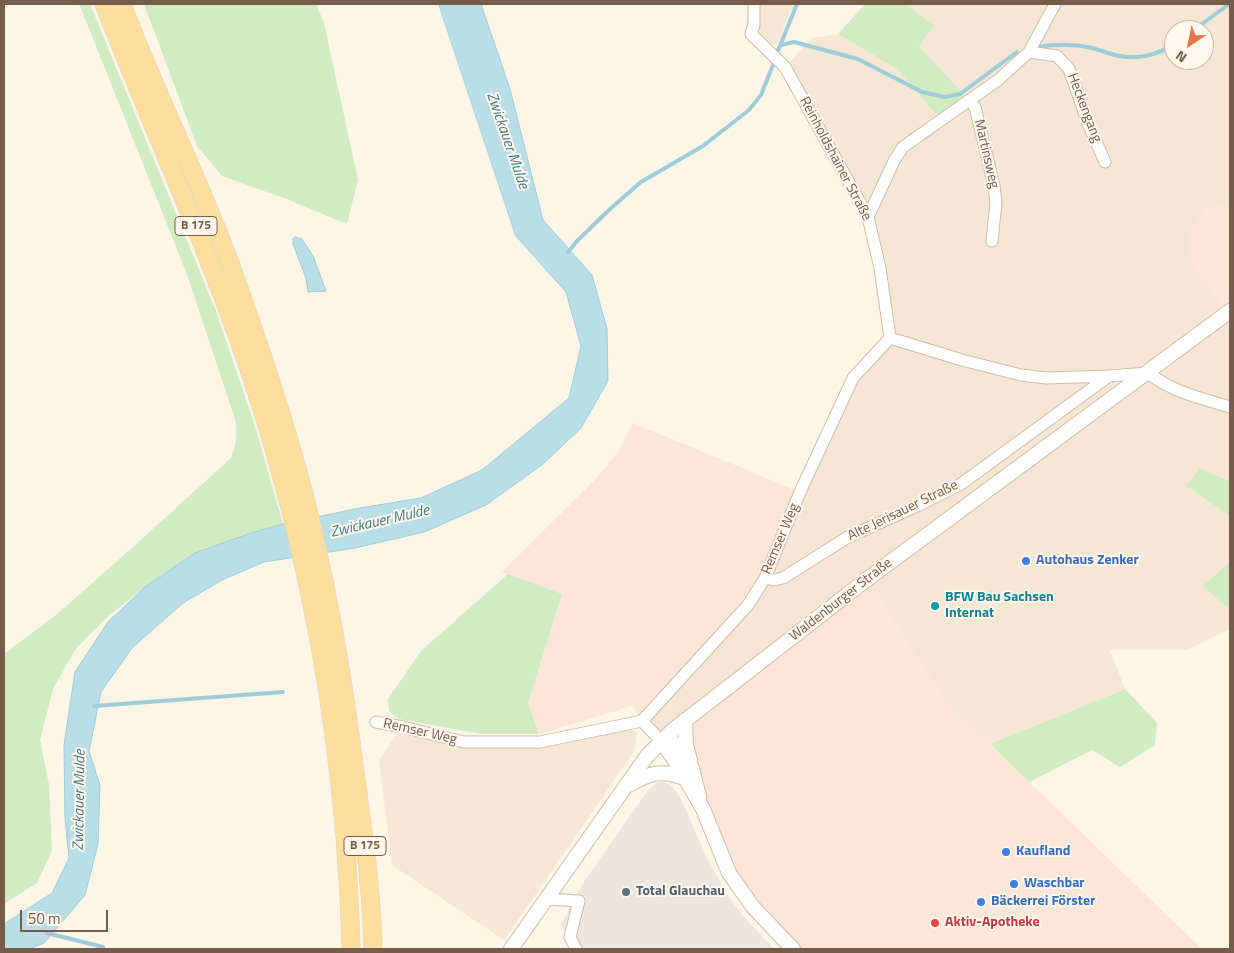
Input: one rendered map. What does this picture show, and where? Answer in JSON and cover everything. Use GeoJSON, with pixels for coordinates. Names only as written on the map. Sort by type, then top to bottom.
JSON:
{"type":"FeatureCollection","features":[{"type":"Feature","properties":{"kind":"main road","name":"B 175"},"geometry":{"type":"LineString","coordinates":[[104,4],[217,279],[253,381],[283,449]]}},
{"type":"Feature","properties":{"kind":"main road","name":"B 175"},"geometry":{"type":"LineString","coordinates":[[122,4],[226,253],[267,370],[283,449],[297,537],[326,681],[344,747],[372,913],[373,949]]}},
{"type":"Feature","properties":{"kind":"main road","name":"B 175"},"geometry":{"type":"LineString","coordinates":[[344,747],[343,820],[351,949]]}},
{"type":"Feature","properties":{"kind":"street","name":"Reinholdshainer Straße"},"geometry":{"type":"LineString","coordinates":[[754,4],[754,25],[751,34],[785,67],[868,217],[880,268],[890,338]]}},
{"type":"Feature","properties":{"kind":"street","name":"Martinsweg"},"geometry":{"type":"LineString","coordinates":[[868,217],[894,160],[903,147],[998,80],[1029,52],[1056,4]]}},
{"type":"Feature","properties":{"kind":"street","name":"Heckengang"},"geometry":{"type":"LineString","coordinates":[[1029,52],[1057,56],[1069,69],[1105,162]]}},
{"type":"Feature","properties":{"kind":"street","name":"Martinsweg"},"geometry":{"type":"LineString","coordinates":[[969,100],[975,107],[994,185],[996,203],[992,240]]}},
{"type":"Feature","properties":{"kind":"street","name":"Waldenburger Straße"},"geometry":{"type":"LineString","coordinates":[[511,949],[647,756],[664,738],[872,575],[1148,372],[1228,310]]}},
{"type":"Feature","properties":{"kind":"street"},"geometry":{"type":"LineString","coordinates":[[890,338],[1021,376],[1046,378],[1109,376],[1148,372],[1162,383],[1177,391],[1230,407]]}},
{"type":"Feature","properties":{"kind":"street","name":"Remser Weg"},"geometry":{"type":"LineString","coordinates":[[376,722],[464,742],[540,742],[642,721],[748,605],[765,578],[800,492],[853,378],[890,338]]}},
{"type":"Feature","properties":{"kind":"street","name":"Alte Jerisauer Straße"},"geometry":{"type":"LineString","coordinates":[[765,578],[774,580],[783,578],[848,537],[960,484],[1109,376]]}},
{"type":"Feature","properties":{"kind":"street"},"geometry":{"type":"LineString","coordinates":[[685,720],[688,773]]}},
{"type":"Feature","properties":{"kind":"street"},"geometry":{"type":"LineString","coordinates":[[642,721],[664,738],[688,773],[729,873],[753,907],[793,949]]}},
{"type":"Feature","properties":{"kind":"street"},"geometry":{"type":"LineString","coordinates":[[624,788],[651,774],[688,773]]}},
{"type":"Feature","properties":{"kind":"street"},"geometry":{"type":"LineString","coordinates":[[546,899],[579,902],[570,937],[576,949]]}},
{"type":"Feature","properties":{"kind":"shaded area"},"geometry":{"type":"Polygon","coordinates":[[[751,4],[793,4],[777,45],[766,43],[745,24],[750,18],[751,4]]]}},
{"type":"Feature","properties":{"kind":"shaded area"},"geometry":{"type":"Polygon","coordinates":[[[906,4],[1230,4],[1230,303],[661,741],[642,721],[750,599],[853,378],[889,337],[868,217],[785,67],[812,38],[838,34],[897,69],[941,119],[969,100],[919,46],[934,26],[906,4]]]}},
{"type":"Feature","properties":{"kind":"shaded area"},"geometry":{"type":"Polygon","coordinates":[[[1230,205],[1230,304],[1224,315],[1218,300],[1190,261],[1190,230],[1206,206],[1230,205]]]}},
{"type":"Feature","properties":{"kind":"shaded area"},"geometry":{"type":"Polygon","coordinates":[[[1230,311],[1230,481],[1200,468],[1186,486],[1230,516],[1230,562],[1204,586],[1230,610],[1230,629],[1187,650],[1110,650],[1125,689],[990,744],[951,709],[867,581],[1230,311]]]}},
{"type":"Feature","properties":{"kind":"shaded area"},"geometry":{"type":"Polygon","coordinates":[[[633,423],[800,492],[765,578],[642,721],[632,706],[539,734],[528,703],[562,594],[502,572],[598,477],[619,450],[633,423]]]}},
{"type":"Feature","properties":{"kind":"shaded area"},"geometry":{"type":"Polygon","coordinates":[[[866,580],[951,709],[972,727],[1202,949],[793,949],[740,890],[673,730],[866,580]]]}},
{"type":"Feature","properties":{"kind":"shaded area"},"geometry":{"type":"Polygon","coordinates":[[[620,728],[637,732],[635,750],[504,940],[392,865],[379,760],[398,732],[462,745],[536,748],[575,742],[620,728]]]}},
{"type":"Feature","properties":{"kind":"shaded area"},"geometry":{"type":"Polygon","coordinates":[[[665,782],[673,787],[682,801],[705,854],[726,893],[743,916],[774,949],[576,949],[561,925],[583,883],[648,790],[657,783],[665,782]]]}},
{"type":"Feature","properties":{"kind":"green space"},"geometry":{"type":"Polygon","coordinates":[[[78,4],[90,4],[216,311],[255,426],[283,524],[195,553],[145,587],[107,617],[75,650],[53,689],[40,740],[49,785],[52,851],[37,883],[4,904],[4,654],[56,615],[231,458],[236,438],[235,419],[188,277],[78,4]]]}},
{"type":"Feature","properties":{"kind":"green space"},"geometry":{"type":"Polygon","coordinates":[[[144,4],[316,4],[324,23],[358,180],[347,224],[284,198],[222,176],[197,146],[144,4]]]}},
{"type":"Feature","properties":{"kind":"green space"},"geometry":{"type":"Polygon","coordinates":[[[865,4],[906,4],[934,26],[919,46],[969,100],[941,120],[897,69],[838,34],[865,4]]]}},
{"type":"Feature","properties":{"kind":"green space"},"geometry":{"type":"Polygon","coordinates":[[[1200,468],[1230,481],[1230,516],[1186,486],[1200,468]]]}},
{"type":"Feature","properties":{"kind":"green space"},"geometry":{"type":"Polygon","coordinates":[[[1230,562],[1230,610],[1203,586],[1230,562]]]}},
{"type":"Feature","properties":{"kind":"green space"},"geometry":{"type":"Polygon","coordinates":[[[508,574],[562,594],[528,703],[539,734],[482,734],[399,719],[389,711],[388,699],[421,651],[508,574]]]}},
{"type":"Feature","properties":{"kind":"green space"},"geometry":{"type":"Polygon","coordinates":[[[1125,689],[1157,723],[1155,745],[1120,767],[1092,750],[1029,782],[990,744],[1125,689]]]}},
{"type":"Feature","properties":{"kind":"water","name":"Zwickauer Mulde"},"geometry":{"type":"Polygon","coordinates":[[[439,4],[481,4],[510,89],[543,220],[592,275],[607,329],[608,381],[581,428],[543,464],[486,505],[424,532],[355,548],[264,562],[222,580],[183,603],[132,648],[101,692],[89,751],[100,785],[98,844],[85,895],[44,943],[29,949],[4,949],[4,924],[52,893],[69,858],[65,818],[64,745],[75,672],[108,622],[145,587],[195,553],[283,524],[421,498],[482,470],[569,398],[581,346],[566,292],[516,236],[439,4]]]}},
{"type":"Feature","properties":{"kind":"water"},"geometry":{"type":"Polygon","coordinates":[[[296,237],[302,239],[313,256],[326,291],[308,292],[306,278],[293,244],[293,239],[296,237]]]}},
{"type":"Feature","properties":{"kind":"waterway"},"geometry":{"type":"LineString","coordinates":[[777,53],[797,4]]}},
{"type":"Feature","properties":{"kind":"waterway"},"geometry":{"type":"LineString","coordinates":[[1207,20],[1229,4]]}},
{"type":"Feature","properties":{"kind":"waterway"},"geometry":{"type":"LineString","coordinates":[[781,45],[794,42],[858,59],[922,92],[945,97],[960,94],[1017,52]]}},
{"type":"Feature","properties":{"kind":"waterway"},"geometry":{"type":"LineString","coordinates":[[1038,47],[1078,46],[1130,57],[1146,56],[1164,49]]}},
{"type":"Feature","properties":{"kind":"waterway"},"geometry":{"type":"LineString","coordinates":[[568,252],[610,209],[641,182],[703,146],[749,110],[761,95],[773,65]]}},
{"type":"Feature","properties":{"kind":"waterway"},"geometry":{"type":"LineString","coordinates":[[94,706],[283,692]]}},
{"type":"Feature","properties":{"kind":"waterway"},"geometry":{"type":"LineString","coordinates":[[47,933],[103,947]]}},
{"type":"Feature","properties":{"kind":"place","name":"Autohaus Zenker"},"geometry":{"type":"Point","coordinates":[1026,561]}},
{"type":"Feature","properties":{"kind":"place","name":"BFW Bau Sachsen Internat"},"geometry":{"type":"Point","coordinates":[935,606]}},
{"type":"Feature","properties":{"kind":"place","name":"Kaufland"},"geometry":{"type":"Point","coordinates":[1006,852]}},
{"type":"Feature","properties":{"kind":"place","name":"Waschbar"},"geometry":{"type":"Point","coordinates":[1014,884]}},
{"type":"Feature","properties":{"kind":"place","name":"Total Glauchau"},"geometry":{"type":"Point","coordinates":[626,892]}},
{"type":"Feature","properties":{"kind":"place","name":"Bäckerrei Förster"},"geometry":{"type":"Point","coordinates":[981,902]}},
{"type":"Feature","properties":{"kind":"place","name":"Aktiv-Apotheke"},"geometry":{"type":"Point","coordinates":[935,923]}}]}
